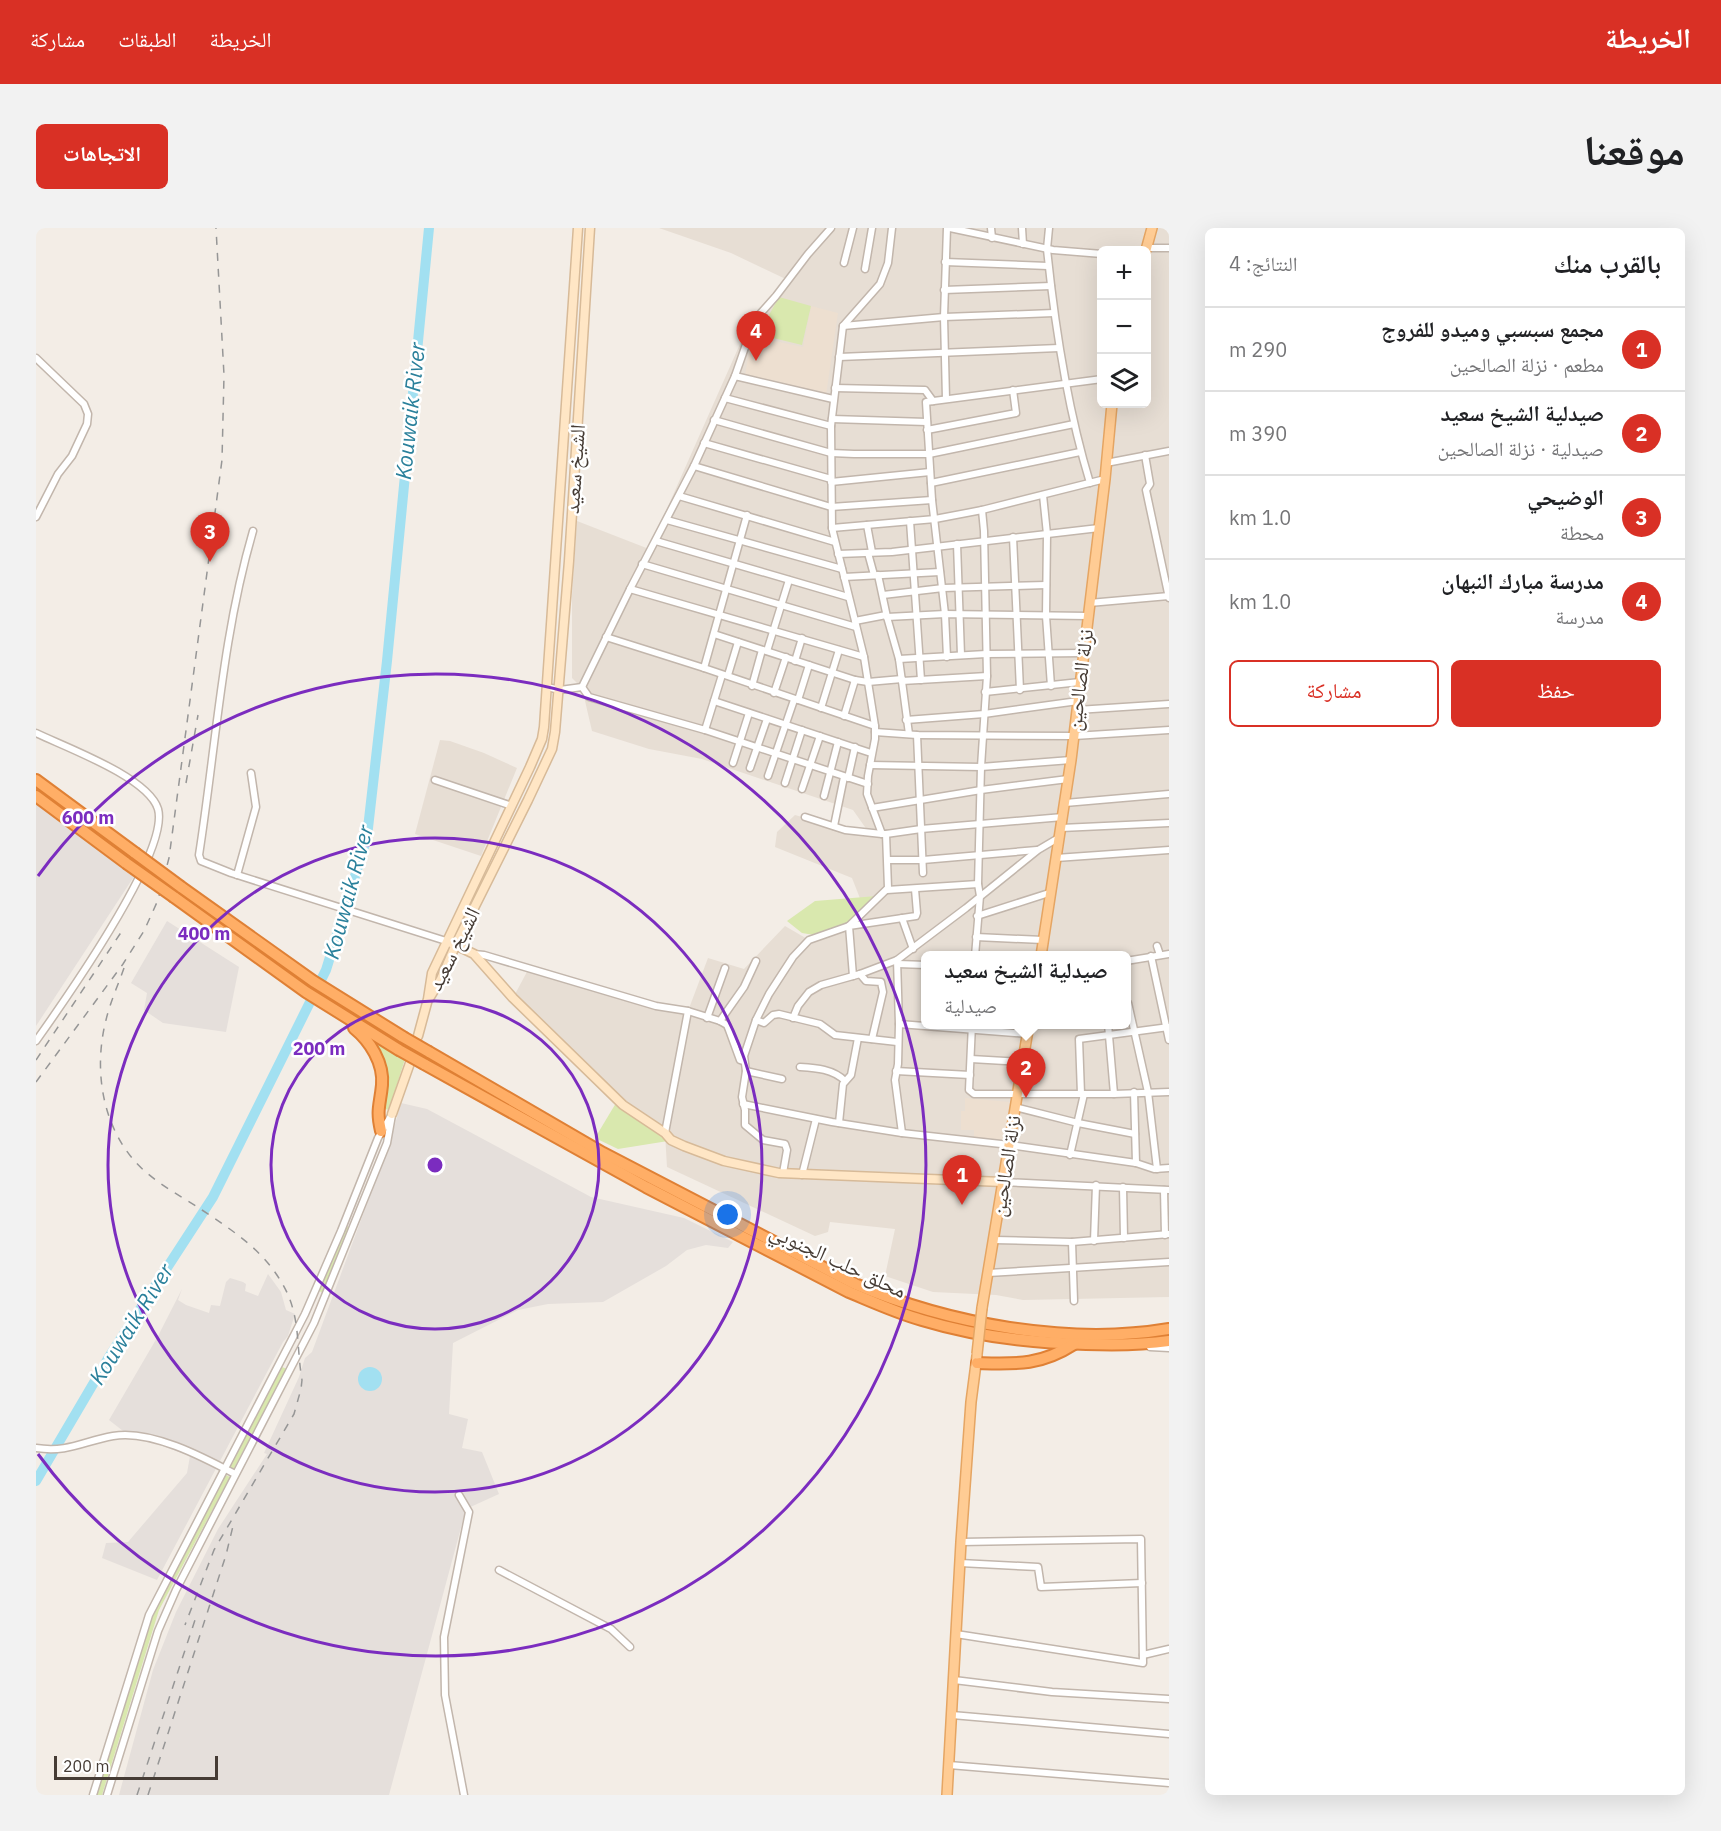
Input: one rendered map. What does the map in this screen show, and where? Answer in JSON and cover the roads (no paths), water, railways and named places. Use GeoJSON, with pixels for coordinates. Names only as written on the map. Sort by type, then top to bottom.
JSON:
{"type":"FeatureCollection","features":[{"type":"Feature","properties":{"kind":"highway","name":"محلق حلب الجنوبي"},"geometry":{"type":"LineString","coordinates":[[36,780],[313,981],[403,1037],[603,1153],[845,1279],[888,1298],[963,1319],[1029,1330],[1136,1335],[1169,1329]]}},
{"type":"Feature","properties":{"kind":"highway"},"geometry":{"type":"LineString","coordinates":[[36,796],[126,863],[326,1004],[363,1036],[381,1067],[383,1081],[377,1112],[381,1131]]}},
{"type":"Feature","properties":{"kind":"highway","name":"محلق حلب الجنوبي"},"geometry":{"type":"LineString","coordinates":[[326,1004],[399,1050],[646,1188],[849,1292],[920,1320],[962,1331],[1007,1338],[1074,1344],[1140,1345],[1169,1341]]}},
{"type":"Feature","properties":{"kind":"highway"},"geometry":{"type":"LineString","coordinates":[[977,1358],[1015,1363],[1042,1360],[1057,1355],[1074,1344]]}},
{"type":"Feature","properties":{"kind":"main road","name":"الشيخ سعيد"},"geometry":{"type":"LineString","coordinates":[[428,999],[432,973],[446,941],[512,807],[542,740],[578,228]]}},
{"type":"Feature","properties":{"kind":"main road","name":"الشيخ سعيد"},"geometry":{"type":"LineString","coordinates":[[428,999],[441,979],[552,749],[560,690],[590,228]]}},
{"type":"Feature","properties":{"kind":"main road"},"geometry":{"type":"LineString","coordinates":[[1147,246],[1152,228]]}},
{"type":"Feature","properties":{"kind":"main road","name":"نزلة الصالحين"},"geometry":{"type":"LineString","coordinates":[[1041,951],[1071,760],[1112,408]]}},
{"type":"Feature","properties":{"kind":"main road"},"geometry":{"type":"LineString","coordinates":[[446,941],[474,954],[513,998],[623,1105],[678,1144],[724,1161],[783,1173],[1003,1182]]}},
{"type":"Feature","properties":{"kind":"main road"},"geometry":{"type":"LineString","coordinates":[[418,1036],[428,999]]}},
{"type":"Feature","properties":{"kind":"main road","name":"نزلة الصالحين"},"geometry":{"type":"LineString","coordinates":[[947,1795],[971,1402],[982,1308],[1029,1029]]}},
{"type":"Feature","properties":{"kind":"main road"},"geometry":{"type":"LineString","coordinates":[[392,1114],[410,1063]]}},
{"type":"Feature","properties":{"kind":"street"},"geometry":{"type":"LineString","coordinates":[[582,687],[642,564],[694,466],[735,376],[759,315],[831,228]]}},
{"type":"Feature","properties":{"kind":"street"},"geometry":{"type":"LineString","coordinates":[[844,263],[853,228]]}},
{"type":"Feature","properties":{"kind":"street"},"geometry":{"type":"LineString","coordinates":[[865,269],[872,228]]}},
{"type":"Feature","properties":{"kind":"street"},"geometry":{"type":"LineString","coordinates":[[887,890],[888,860],[884,834],[867,794],[875,729],[868,682],[832,528],[831,423],[843,326],[880,284],[888,263],[892,228]]}},
{"type":"Feature","properties":{"kind":"street"},"geometry":{"type":"LineString","coordinates":[[946,399],[944,290],[948,228],[1047,249],[1097,254]]}},
{"type":"Feature","properties":{"kind":"street"},"geometry":{"type":"LineString","coordinates":[[991,228],[992,238]]}},
{"type":"Feature","properties":{"kind":"street"},"geometry":{"type":"LineString","coordinates":[[1022,228],[1023,244]]}},
{"type":"Feature","properties":{"kind":"street"},"geometry":{"type":"LineString","coordinates":[[1049,228],[1048,266],[1059,348],[1080,452],[1090,483]]}},
{"type":"Feature","properties":{"kind":"street"},"geometry":{"type":"LineString","coordinates":[[1151,249],[1169,248]]}},
{"type":"Feature","properties":{"kind":"street"},"geometry":{"type":"LineString","coordinates":[[945,262],[1048,266]]}},
{"type":"Feature","properties":{"kind":"street"},"geometry":{"type":"LineString","coordinates":[[944,290],[1051,286]]}},
{"type":"Feature","properties":{"kind":"street"},"geometry":{"type":"LineString","coordinates":[[843,326],[944,317],[1054,313]]}},
{"type":"Feature","properties":{"kind":"street"},"geometry":{"type":"LineString","coordinates":[[839,357],[1059,348]]}},
{"type":"Feature","properties":{"kind":"street"},"geometry":{"type":"LineString","coordinates":[[36,358],[84,404],[88,414],[87,424],[72,456],[58,474],[36,518]]}},
{"type":"Feature","properties":{"kind":"street"},"geometry":{"type":"LineString","coordinates":[[735,376],[834,399]]}},
{"type":"Feature","properties":{"kind":"street"},"geometry":{"type":"LineString","coordinates":[[947,657],[939,546],[932,500],[926,402],[1097,380]]}},
{"type":"Feature","properties":{"kind":"street"},"geometry":{"type":"LineString","coordinates":[[835,388],[926,390],[933,401]]}},
{"type":"Feature","properties":{"kind":"street"},"geometry":{"type":"LineString","coordinates":[[927,430],[1016,413],[1013,390]]}},
{"type":"Feature","properties":{"kind":"street"},"geometry":{"type":"LineString","coordinates":[[725,398],[831,423],[927,422]]}},
{"type":"Feature","properties":{"kind":"street"},"geometry":{"type":"LineString","coordinates":[[714,420],[831,453],[929,454],[1074,424]]}},
{"type":"Feature","properties":{"kind":"street"},"geometry":{"type":"LineString","coordinates":[[704,443],[831,480],[930,472]]}},
{"type":"Feature","properties":{"kind":"street"},"geometry":{"type":"LineString","coordinates":[[1106,463],[1169,450]]}},
{"type":"Feature","properties":{"kind":"street"},"geometry":{"type":"LineString","coordinates":[[931,483],[1080,452]]}},
{"type":"Feature","properties":{"kind":"street"},"geometry":{"type":"LineString","coordinates":[[1089,603],[1169,596],[1146,490],[1149,484],[1145,455]]}},
{"type":"Feature","properties":{"kind":"street"},"geometry":{"type":"LineString","coordinates":[[694,466],[831,507],[932,500]]}},
{"type":"Feature","properties":{"kind":"street"},"geometry":{"type":"LineString","coordinates":[[832,528],[935,519],[982,510],[1105,479]]}},
{"type":"Feature","properties":{"kind":"street"},"geometry":{"type":"LineString","coordinates":[[679,495],[835,542]]}},
{"type":"Feature","properties":{"kind":"street"},"geometry":{"type":"LineString","coordinates":[[1043,495],[1047,534],[1046,616],[1051,686]]}},
{"type":"Feature","properties":{"kind":"street"},"geometry":{"type":"LineString","coordinates":[[975,951],[980,896],[978,884],[981,767],[987,676],[982,510]]}},
{"type":"Feature","properties":{"kind":"street"},"geometry":{"type":"LineString","coordinates":[[704,668],[747,515]]}},
{"type":"Feature","properties":{"kind":"street"},"geometry":{"type":"LineString","coordinates":[[667,520],[842,569]]}},
{"type":"Feature","properties":{"kind":"street"},"geometry":{"type":"LineString","coordinates":[[910,521],[921,680]]}},
{"type":"Feature","properties":{"kind":"street"},"geometry":{"type":"LineString","coordinates":[[867,525],[870,552],[899,659],[909,734]]}},
{"type":"Feature","properties":{"kind":"street"},"geometry":{"type":"LineString","coordinates":[[838,554],[911,549],[1099,528]]}},
{"type":"Feature","properties":{"kind":"street"},"geometry":{"type":"LineString","coordinates":[[254,531],[244,563],[229,632],[199,855],[201,861],[446,941]]}},
{"type":"Feature","properties":{"kind":"street"},"geometry":{"type":"LineString","coordinates":[[1013,537],[1020,690]]}},
{"type":"Feature","properties":{"kind":"street"},"geometry":{"type":"LineString","coordinates":[[656,541],[848,597]]}},
{"type":"Feature","properties":{"kind":"street"},"geometry":{"type":"LineString","coordinates":[[957,544],[961,655]]}},
{"type":"Feature","properties":{"kind":"street"},"geometry":{"type":"LineString","coordinates":[[642,564],[855,624],[886,616],[945,614],[1088,616]]}},
{"type":"Feature","properties":{"kind":"street"},"geometry":{"type":"LineString","coordinates":[[844,578],[940,572]]}},
{"type":"Feature","properties":{"kind":"street"},"geometry":{"type":"LineString","coordinates":[[752,686],[789,580]]}},
{"type":"Feature","properties":{"kind":"street"},"geometry":{"type":"LineString","coordinates":[[883,595],[959,587],[1046,585]]}},
{"type":"Feature","properties":{"kind":"street"},"geometry":{"type":"LineString","coordinates":[[630,589],[864,657]]}},
{"type":"Feature","properties":{"kind":"street"},"geometry":{"type":"LineString","coordinates":[[714,634],[855,680],[868,682],[987,676]]}},
{"type":"Feature","properties":{"kind":"street"},"geometry":{"type":"LineString","coordinates":[[606,637],[725,675],[875,729],[917,735],[1074,736],[1169,729]]}},
{"type":"Feature","properties":{"kind":"street"},"geometry":{"type":"LineString","coordinates":[[795,661],[802,639]]}},
{"type":"Feature","properties":{"kind":"street"},"geometry":{"type":"LineString","coordinates":[[705,730],[738,642]]}},
{"type":"Feature","properties":{"kind":"street"},"geometry":{"type":"LineString","coordinates":[[821,708],[838,650]]}},
{"type":"Feature","properties":{"kind":"street"},"geometry":{"type":"LineString","coordinates":[[899,659],[986,654],[1084,653]]}},
{"type":"Feature","properties":{"kind":"street"},"geometry":{"type":"LineString","coordinates":[[774,693],[786,657]]}},
{"type":"Feature","properties":{"kind":"street"},"geometry":{"type":"LineString","coordinates":[[768,776],[809,665]]}},
{"type":"Feature","properties":{"kind":"street"},"geometry":{"type":"LineString","coordinates":[[844,716],[855,680]]}},
{"type":"Feature","properties":{"kind":"street"},"geometry":{"type":"LineString","coordinates":[[985,692],[1080,682]]}},
{"type":"Feature","properties":{"kind":"street"},"geometry":{"type":"LineString","coordinates":[[547,687],[560,690],[582,687]]}},
{"type":"Feature","properties":{"kind":"street"},"geometry":{"type":"LineString","coordinates":[[582,687],[589,697],[705,730],[868,784]]}},
{"type":"Feature","properties":{"kind":"street"},"geometry":{"type":"LineString","coordinates":[[714,701],[871,753]]}},
{"type":"Feature","properties":{"kind":"street"},"geometry":{"type":"LineString","coordinates":[[906,720],[1077,705],[1169,704]]}},
{"type":"Feature","properties":{"kind":"street"},"geometry":{"type":"LineString","coordinates":[[734,763],[749,713]]}},
{"type":"Feature","properties":{"kind":"street"},"geometry":{"type":"LineString","coordinates":[[750,768],[766,719]]}},
{"type":"Feature","properties":{"kind":"street"},"geometry":{"type":"LineString","coordinates":[[785,783],[802,730]]}},
{"type":"Feature","properties":{"kind":"street"},"geometry":{"type":"LineString","coordinates":[[36,733],[105,765],[136,783],[158,809],[158,823],[152,848],[133,891],[36,1041]]}},
{"type":"Feature","properties":{"kind":"street"},"geometry":{"type":"LineString","coordinates":[[917,735],[923,873]]}},
{"type":"Feature","properties":{"kind":"street"},"geometry":{"type":"LineString","coordinates":[[802,789],[820,736]]}},
{"type":"Feature","properties":{"kind":"street"},"geometry":{"type":"LineString","coordinates":[[824,796],[838,742]]}},
{"type":"Feature","properties":{"kind":"street"},"geometry":{"type":"LineString","coordinates":[[834,826],[855,747]]}},
{"type":"Feature","properties":{"kind":"street"},"geometry":{"type":"LineString","coordinates":[[870,765],[981,767],[1071,760]]}},
{"type":"Feature","properties":{"kind":"street"},"geometry":{"type":"LineString","coordinates":[[237,874],[256,807],[251,773]]}},
{"type":"Feature","properties":{"kind":"street"},"geometry":{"type":"LineString","coordinates":[[872,808],[920,799],[1068,779]]}},
{"type":"Feature","properties":{"kind":"street"},"geometry":{"type":"LineString","coordinates":[[435,780],[512,807]]}},
{"type":"Feature","properties":{"kind":"street"},"geometry":{"type":"LineString","coordinates":[[1065,803],[1169,794]]}},
{"type":"Feature","properties":{"kind":"street"},"geometry":{"type":"LineString","coordinates":[[805,817],[858,833],[884,834],[980,823],[1063,817]]}},
{"type":"Feature","properties":{"kind":"street"},"geometry":{"type":"LineString","coordinates":[[793,1018],[808,992],[821,985],[897,962],[1061,832],[1169,823]]}},
{"type":"Feature","properties":{"kind":"street"},"geometry":{"type":"LineString","coordinates":[[888,860],[923,860],[1038,850]]}},
{"type":"Feature","properties":{"kind":"street"},"geometry":{"type":"LineString","coordinates":[[1056,858],[1169,850]]}},
{"type":"Feature","properties":{"kind":"street"},"geometry":{"type":"LineString","coordinates":[[849,926],[887,890],[978,884]]}},
{"type":"Feature","properties":{"kind":"street"},"geometry":{"type":"LineString","coordinates":[[743,1061],[756,1020],[769,994],[793,957],[809,940],[849,926],[917,915],[915,889]]}},
{"type":"Feature","properties":{"kind":"street"},"geometry":{"type":"LineString","coordinates":[[977,916],[1049,893]]}},
{"type":"Feature","properties":{"kind":"street"},"geometry":{"type":"LineString","coordinates":[[902,918],[913,949]]}},
{"type":"Feature","properties":{"kind":"street"},"geometry":{"type":"LineString","coordinates":[[849,926],[853,976]]}},
{"type":"Feature","properties":{"kind":"street"},"geometry":{"type":"LineString","coordinates":[[976,937],[1042,940]]}},
{"type":"Feature","properties":{"kind":"street"},"geometry":{"type":"LineString","coordinates":[[1157,946],[1160,955]]}},
{"type":"Feature","properties":{"kind":"street"},"geometry":{"type":"LineString","coordinates":[[474,954],[656,1006],[688,1011],[727,1025],[746,1071],[742,1097],[747,1128],[763,1140],[782,1143],[786,1147],[783,1173]]}},
{"type":"Feature","properties":{"kind":"street"},"geometry":{"type":"LineString","coordinates":[[1131,960],[1169,954]]}},
{"type":"Feature","properties":{"kind":"street"},"geometry":{"type":"LineString","coordinates":[[1151,956],[1169,1040]]}},
{"type":"Feature","properties":{"kind":"street"},"geometry":{"type":"LineString","coordinates":[[720,1021],[744,987],[756,962]]}},
{"type":"Feature","properties":{"kind":"street"},"geometry":{"type":"LineString","coordinates":[[897,962],[921,964]]}},
{"type":"Feature","properties":{"kind":"street"},"geometry":{"type":"LineString","coordinates":[[897,962],[899,1024],[895,1080],[902,1133]]}},
{"type":"Feature","properties":{"kind":"street"},"geometry":{"type":"LineString","coordinates":[[707,1018],[725,968]]}},
{"type":"Feature","properties":{"kind":"street"},"geometry":{"type":"LineString","coordinates":[[860,974],[866,981],[881,982],[883,992],[872,1039]]}},
{"type":"Feature","properties":{"kind":"street"},"geometry":{"type":"LineString","coordinates":[[883,992],[897,993]]}},
{"type":"Feature","properties":{"kind":"street"},"geometry":{"type":"LineString","coordinates":[[665,1133],[688,1011]]}},
{"type":"Feature","properties":{"kind":"street"},"geometry":{"type":"LineString","coordinates":[[756,1020],[764,1023],[773,1015],[779,1014],[820,1024],[835,1035],[897,1042]]}},
{"type":"Feature","properties":{"kind":"street"},"geometry":{"type":"LineString","coordinates":[[1131,1014],[1148,1092],[1157,1169]]}},
{"type":"Feature","properties":{"kind":"street"},"geometry":{"type":"LineString","coordinates":[[899,1024],[921,1025]]}},
{"type":"Feature","properties":{"kind":"street"},"geometry":{"type":"LineString","coordinates":[[1070,1155],[1083,1094],[1080,1039],[1168,1027]]}},
{"type":"Feature","properties":{"kind":"street"},"geometry":{"type":"LineString","coordinates":[[972,1029],[969,1090],[974,1094],[1169,1092]]}},
{"type":"Feature","properties":{"kind":"street"},"geometry":{"type":"LineString","coordinates":[[1108,1029],[1114,1094]]}},
{"type":"Feature","properties":{"kind":"street"},"geometry":{"type":"LineString","coordinates":[[839,1123],[845,1081],[851,1075],[858,1038]]}},
{"type":"Feature","properties":{"kind":"street"},"geometry":{"type":"LineString","coordinates":[[970,1059],[1024,1062]]}},
{"type":"Feature","properties":{"kind":"street"},"geometry":{"type":"LineString","coordinates":[[800,1067],[817,1068],[839,1075],[845,1081]]}},
{"type":"Feature","properties":{"kind":"street"},"geometry":{"type":"LineString","coordinates":[[746,1071],[782,1078]]}},
{"type":"Feature","properties":{"kind":"street"},"geometry":{"type":"LineString","coordinates":[[896,1071],[970,1075]]}},
{"type":"Feature","properties":{"kind":"street"},"geometry":{"type":"LineString","coordinates":[[1134,1092],[1136,1163]]}},
{"type":"Feature","properties":{"kind":"street"},"geometry":{"type":"LineString","coordinates":[[743,1104],[902,1133],[1010,1145],[1136,1163],[1157,1169],[1169,1168]]}},
{"type":"Feature","properties":{"kind":"street"},"geometry":{"type":"LineString","coordinates":[[1015,1107],[1135,1134]]}},
{"type":"Feature","properties":{"kind":"street"},"geometry":{"type":"LineString","coordinates":[[93,1795],[149,1615],[305,1314],[381,1131],[392,1114]]}},
{"type":"Feature","properties":{"kind":"street"},"geometry":{"type":"LineString","coordinates":[[107,1795],[158,1631],[176,1590],[314,1323],[387,1143],[392,1114]]}},
{"type":"Feature","properties":{"kind":"street"},"geometry":{"type":"LineString","coordinates":[[802,1175],[816,1119]]}},
{"type":"Feature","properties":{"kind":"street"},"geometry":{"type":"LineString","coordinates":[[994,1240],[1072,1242],[1167,1234],[1167,1190],[1003,1182]]}},
{"type":"Feature","properties":{"kind":"street"},"geometry":{"type":"LineString","coordinates":[[1094,1241],[1096,1185]]}},
{"type":"Feature","properties":{"kind":"street"},"geometry":{"type":"LineString","coordinates":[[1123,1187],[1124,1238]]}},
{"type":"Feature","properties":{"kind":"street"},"geometry":{"type":"LineString","coordinates":[[1072,1242],[1074,1301]]}},
{"type":"Feature","properties":{"kind":"street"},"geometry":{"type":"LineString","coordinates":[[988,1273],[1169,1262]]}},
{"type":"Feature","properties":{"kind":"street"},"geometry":{"type":"LineString","coordinates":[[1140,1345],[1169,1348]]}},
{"type":"Feature","properties":{"kind":"street"},"geometry":{"type":"LineString","coordinates":[[36,1448],[53,1450],[79,1446],[114,1435],[142,1435],[198,1455],[236,1474]]}},
{"type":"Feature","properties":{"kind":"street"},"geometry":{"type":"LineString","coordinates":[[459,1495],[469,1512],[444,1637],[444,1649],[445,1695],[464,1795]]}},
{"type":"Feature","properties":{"kind":"street"},"geometry":{"type":"LineString","coordinates":[[956,1634],[1143,1664],[1141,1539],[961,1542]]}},
{"type":"Feature","properties":{"kind":"street"},"geometry":{"type":"LineString","coordinates":[[960,1563],[1038,1567],[1041,1587],[1142,1582]]}},
{"type":"Feature","properties":{"kind":"street"},"geometry":{"type":"LineString","coordinates":[[499,1570],[611,1629],[630,1647]]}},
{"type":"Feature","properties":{"kind":"street"},"geometry":{"type":"LineString","coordinates":[[1143,1656],[1169,1649]]}},
{"type":"Feature","properties":{"kind":"street"},"geometry":{"type":"LineString","coordinates":[[954,1680],[1052,1692],[1169,1699]]}},
{"type":"Feature","properties":{"kind":"street"},"geometry":{"type":"LineString","coordinates":[[952,1715],[1169,1734]]}},
{"type":"Feature","properties":{"kind":"street"},"geometry":{"type":"LineString","coordinates":[[949,1766],[1169,1783]]}},
{"type":"Feature","properties":{"kind":"water"},"geometry":{"type":"Polygon","coordinates":[[[370,1367],[375,1368],[381,1374],[381,1384],[375,1390],[370,1391],[365,1390],[359,1384],[358,1379],[359,1374],[365,1368],[370,1367]]]}},
{"type":"Feature","properties":{"kind":"waterway","name":"Kouwaik River"},"geometry":{"type":"LineString","coordinates":[[36,1481],[109,1357],[213,1197],[326,970],[367,837],[387,661],[429,228]]}},
{"type":"Feature","properties":{"kind":"railway"},"geometry":{"type":"LineString","coordinates":[[36,1082],[123,964],[144,931],[158,900],[169,858],[222,460],[224,375],[216,228]]}},
{"type":"Feature","properties":{"kind":"railway"},"geometry":{"type":"LineString","coordinates":[[186,783],[198,715]]}},
{"type":"Feature","properties":{"kind":"railway"},"geometry":{"type":"LineString","coordinates":[[36,1060],[124,928]]}},
{"type":"Feature","properties":{"kind":"railway"},"geometry":{"type":"LineString","coordinates":[[124,968],[102,1038],[103,1092],[113,1127],[121,1143],[139,1166],[165,1187],[236,1233],[256,1250],[274,1271],[292,1307],[297,1330],[302,1380],[294,1414],[214,1550],[185,1625]]}},
{"type":"Feature","properties":{"kind":"railway"},"geometry":{"type":"LineString","coordinates":[[148,1795],[226,1555],[233,1526]]}},
{"type":"Feature","properties":{"kind":"railway"},"geometry":{"type":"LineString","coordinates":[[137,1795],[196,1617]]}},
{"type":"Feature","properties":{"kind":"place","name":"مدرسة مبارك النبهان"},"geometry":{"type":"Point","coordinates":[756,361]}},
{"type":"Feature","properties":{"kind":"place","name":"الوضيحي"},"geometry":{"type":"Point","coordinates":[210,562]}},
{"type":"Feature","properties":{"kind":"place","name":"صيدلية الشيخ سعيد"},"geometry":{"type":"Point","coordinates":[1026,1098]}},
{"type":"Feature","properties":{"kind":"place","name":"مجمع سبسبي وميدو للفروج"},"geometry":{"type":"Point","coordinates":[962,1205]}}]}
